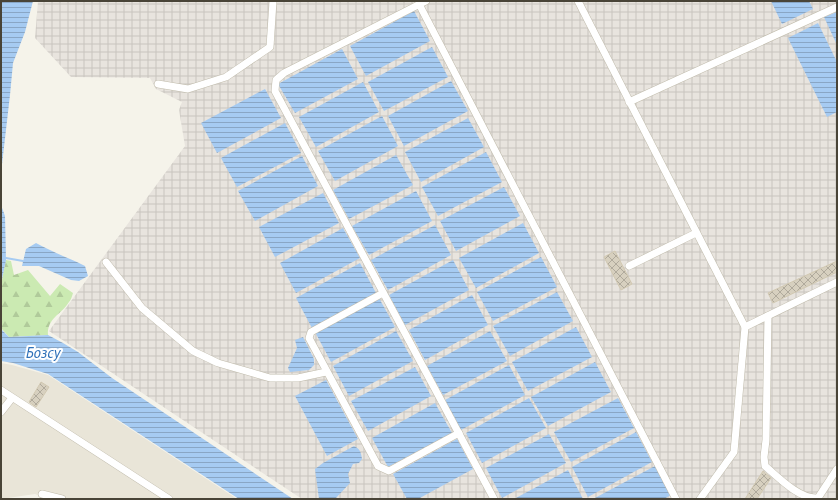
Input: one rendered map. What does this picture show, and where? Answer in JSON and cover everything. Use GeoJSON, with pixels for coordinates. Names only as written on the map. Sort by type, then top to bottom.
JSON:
{"type":"FeatureCollection","features":[{"type":"Feature","properties":{"kind":"street"},"geometry":{"type":"LineString","coordinates":[[158,84],[188,89],[226,77],[270,47],[273,1]]}},
{"type":"Feature","properties":{"kind":"street"},"geometry":{"type":"LineString","coordinates":[[578,1],[745,327],[734,452],[700,499]]}},
{"type":"Feature","properties":{"kind":"street"},"geometry":{"type":"LineString","coordinates":[[494,499],[275,90],[276,80],[284,74],[423,3],[676,499]]}},
{"type":"Feature","properties":{"kind":"street"},"geometry":{"type":"LineString","coordinates":[[630,102],[837,7]]}},
{"type":"Feature","properties":{"kind":"street"},"geometry":{"type":"LineString","coordinates":[[629,266],[696,233]]}},
{"type":"Feature","properties":{"kind":"street"},"geometry":{"type":"LineString","coordinates":[[106,262],[142,308],[193,351],[218,363],[270,378],[298,378],[326,372]]}},
{"type":"Feature","properties":{"kind":"street"},"geometry":{"type":"LineString","coordinates":[[745,327],[837,282]]}},
{"type":"Feature","properties":{"kind":"street"},"geometry":{"type":"LineString","coordinates":[[383,293],[311,332],[308,338],[326,372],[378,466],[381,468],[389,471],[459,433]]}},
{"type":"Feature","properties":{"kind":"street"},"geometry":{"type":"LineString","coordinates":[[768,316],[765,466],[798,492],[811,499],[818,498],[837,469]]}},
{"type":"Feature","properties":{"kind":"street"},"geometry":{"type":"LineString","coordinates":[[1,390],[169,499]]}},
{"type":"Feature","properties":{"kind":"street"},"geometry":{"type":"LineString","coordinates":[[1,412],[12,398]]}},
{"type":"Feature","properties":{"kind":"street"},"geometry":{"type":"LineString","coordinates":[[42,494],[62,499]]}},
{"type":"Feature","properties":{"kind":"shaded area"},"geometry":{"type":"Polygon","coordinates":[[[38,1],[837,1],[837,499],[302,499],[49,331],[185,146],[179,110],[182,102],[156,89],[150,78],[71,77],[35,38],[38,1]]]}},
{"type":"Feature","properties":{"kind":"shaded area"},"geometry":{"type":"Polygon","coordinates":[[[1,363],[48,375],[237,499],[47,499],[35,494],[1,499],[1,363]]]}},
{"type":"Feature","properties":{"kind":"green space"},"geometry":{"type":"Polygon","coordinates":[[[6,260],[11,261],[14,275],[28,270],[50,296],[60,284],[73,293],[66,306],[50,324],[48,335],[9,337],[1,328],[1,284],[6,260]]]}},
{"type":"Feature","properties":{"kind":"water"},"geometry":{"type":"Polygon","coordinates":[[[1,1],[33,1],[25,32],[13,63],[1,173],[1,1]]]}},
{"type":"Feature","properties":{"kind":"water"},"geometry":{"type":"Polygon","coordinates":[[[771,1],[809,1],[813,9],[782,24],[771,1]]]}},
{"type":"Feature","properties":{"kind":"water"},"geometry":{"type":"Polygon","coordinates":[[[414,11],[430,41],[366,76],[350,46],[414,11]]]}},
{"type":"Feature","properties":{"kind":"water"},"geometry":{"type":"Polygon","coordinates":[[[837,12],[837,45],[824,17],[837,12]]]}},
{"type":"Feature","properties":{"kind":"water"},"geometry":{"type":"Polygon","coordinates":[[[818,23],[837,62],[837,112],[827,117],[788,38],[818,23]]]}},
{"type":"Feature","properties":{"kind":"water"},"geometry":{"type":"Polygon","coordinates":[[[432,47],[448,77],[384,111],[368,82],[432,47]]]}},
{"type":"Feature","properties":{"kind":"water"},"geometry":{"type":"Polygon","coordinates":[[[342,49],[358,79],[295,113],[278,84],[342,49]]]}},
{"type":"Feature","properties":{"kind":"water"},"geometry":{"type":"Polygon","coordinates":[[[451,81],[468,111],[404,146],[388,116],[451,81]]]}},
{"type":"Feature","properties":{"kind":"water"},"geometry":{"type":"Polygon","coordinates":[[[363,82],[379,112],[316,147],[299,117],[363,82]]]}},
{"type":"Feature","properties":{"kind":"water"},"geometry":{"type":"Polygon","coordinates":[[[265,89],[281,118],[217,153],[201,123],[265,89]]]}},
{"type":"Feature","properties":{"kind":"water"},"geometry":{"type":"Polygon","coordinates":[[[382,116],[398,146],[335,181],[318,151],[382,116]]]}},
{"type":"Feature","properties":{"kind":"water"},"geometry":{"type":"Polygon","coordinates":[[[468,118],[484,147],[421,182],[405,152],[468,118]]]}},
{"type":"Feature","properties":{"kind":"water"},"geometry":{"type":"Polygon","coordinates":[[[285,123],[301,153],[237,187],[221,158],[285,123]]]}},
{"type":"Feature","properties":{"kind":"water"},"geometry":{"type":"Polygon","coordinates":[[[486,152],[502,182],[438,216],[422,187],[486,152]]]}},
{"type":"Feature","properties":{"kind":"water"},"geometry":{"type":"Polygon","coordinates":[[[396,155],[413,185],[349,219],[333,190],[396,155]]]}},
{"type":"Feature","properties":{"kind":"water"},"geometry":{"type":"Polygon","coordinates":[[[302,156],[318,186],[255,221],[238,191],[302,156]]]}},
{"type":"Feature","properties":{"kind":"water"},"geometry":{"type":"Polygon","coordinates":[[[504,187],[520,216],[456,251],[440,221],[504,187]]]}},
{"type":"Feature","properties":{"kind":"water"},"geometry":{"type":"Polygon","coordinates":[[[416,191],[432,221],[369,255],[352,226],[416,191]]]}},
{"type":"Feature","properties":{"kind":"water"},"geometry":{"type":"Polygon","coordinates":[[[323,193],[339,223],[275,257],[259,227],[323,193]]]}},
{"type":"Feature","properties":{"kind":"water"},"geometry":{"type":"Polygon","coordinates":[[[1,205],[5,216],[6,260],[1,284],[1,205]]]}},
{"type":"Feature","properties":{"kind":"water"},"geometry":{"type":"Polygon","coordinates":[[[523,223],[539,253],[476,288],[459,258],[523,223]]]}},
{"type":"Feature","properties":{"kind":"water"},"geometry":{"type":"Polygon","coordinates":[[[435,225],[451,255],[388,290],[371,260],[435,225]]]}},
{"type":"Feature","properties":{"kind":"water"},"geometry":{"type":"Polygon","coordinates":[[[343,228],[360,258],[296,293],[280,263],[343,228]]]}},
{"type":"Feature","properties":{"kind":"water"},"geometry":{"type":"Polygon","coordinates":[[[36,243],[85,266],[88,276],[79,281],[71,280],[39,266],[22,266],[26,249],[36,243]]]}},
{"type":"Feature","properties":{"kind":"water"},"geometry":{"type":"Polygon","coordinates":[[[541,257],[557,287],[493,321],[477,292],[541,257]]]}},
{"type":"Feature","properties":{"kind":"water"},"geometry":{"type":"Polygon","coordinates":[[[453,260],[469,290],[405,325],[389,295],[453,260]]]}},
{"type":"Feature","properties":{"kind":"water"},"geometry":{"type":"Polygon","coordinates":[[[360,263],[376,293],[312,328],[296,298],[360,263]]]}},
{"type":"Feature","properties":{"kind":"water"},"geometry":{"type":"Polygon","coordinates":[[[557,292],[573,321],[510,356],[493,326],[557,292]]]}},
{"type":"Feature","properties":{"kind":"water"},"geometry":{"type":"Polygon","coordinates":[[[472,295],[488,325],[425,360],[409,330],[472,295]]]}},
{"type":"Feature","properties":{"kind":"water"},"geometry":{"type":"Polygon","coordinates":[[[379,298],[395,327],[331,362],[315,332],[379,298]]]}},
{"type":"Feature","properties":{"kind":"water"},"geometry":{"type":"Polygon","coordinates":[[[576,327],[592,357],[528,391],[512,362],[576,327]]]}},
{"type":"Feature","properties":{"kind":"water","name":"Бозсу"},"geometry":{"type":"Polygon","coordinates":[[[1,329],[9,337],[48,335],[63,343],[78,352],[112,378],[293,499],[239,499],[48,374],[13,363],[1,361],[1,329]]]}},
{"type":"Feature","properties":{"kind":"water"},"geometry":{"type":"Polygon","coordinates":[[[396,331],[413,361],[349,396],[333,366],[396,331]]]}},
{"type":"Feature","properties":{"kind":"water"},"geometry":{"type":"Polygon","coordinates":[[[490,331],[507,361],[443,395],[427,366],[490,331]]]}},
{"type":"Feature","properties":{"kind":"water"},"geometry":{"type":"Polygon","coordinates":[[[303,337],[314,359],[314,365],[309,370],[290,372],[288,368],[297,348],[295,340],[303,337]]]}},
{"type":"Feature","properties":{"kind":"water"},"geometry":{"type":"Polygon","coordinates":[[[595,362],[611,392],[548,426],[531,397],[595,362]]]}},
{"type":"Feature","properties":{"kind":"water"},"geometry":{"type":"Polygon","coordinates":[[[509,365],[525,395],[461,430],[445,400],[509,365]]]}},
{"type":"Feature","properties":{"kind":"water"},"geometry":{"type":"Polygon","coordinates":[[[415,367],[431,396],[368,431],[351,401],[415,367]]]}},
{"type":"Feature","properties":{"kind":"water"},"geometry":{"type":"Polygon","coordinates":[[[326,380],[358,439],[327,456],[295,396],[326,380]]]}},
{"type":"Feature","properties":{"kind":"water"},"geometry":{"type":"Polygon","coordinates":[[[529,398],[546,428],[482,463],[466,433],[529,398]]]}},
{"type":"Feature","properties":{"kind":"water"},"geometry":{"type":"Polygon","coordinates":[[[618,398],[634,428],[571,462],[554,432],[618,398]]]}},
{"type":"Feature","properties":{"kind":"water"},"geometry":{"type":"Polygon","coordinates":[[[435,403],[452,433],[388,467],[372,438],[435,403]]]}},
{"type":"Feature","properties":{"kind":"water"},"geometry":{"type":"Polygon","coordinates":[[[636,432],[652,462],[588,497],[572,467],[636,432]]]}},
{"type":"Feature","properties":{"kind":"water"},"geometry":{"type":"Polygon","coordinates":[[[549,434],[566,463],[502,498],[486,468],[549,434]]]}},
{"type":"Feature","properties":{"kind":"water"},"geometry":{"type":"Polygon","coordinates":[[[457,439],[473,469],[418,499],[407,499],[393,474],[457,439]]]}},
{"type":"Feature","properties":{"kind":"water"},"geometry":{"type":"Polygon","coordinates":[[[354,446],[360,451],[362,459],[359,463],[353,464],[348,474],[350,483],[336,498],[319,499],[315,469],[354,446]]]}},
{"type":"Feature","properties":{"kind":"water"},"geometry":{"type":"Polygon","coordinates":[[[655,466],[671,495],[664,499],[593,499],[655,466]]]}},
{"type":"Feature","properties":{"kind":"water"},"geometry":{"type":"Polygon","coordinates":[[[568,470],[583,499],[514,499],[568,470]]]}},
{"type":"Feature","properties":{"kind":"building"},"geometry":{"type":"Polygon","coordinates":[[[615,251],[632,284],[621,290],[604,257],[615,251]]]}},
{"type":"Feature","properties":{"kind":"building"},"geometry":{"type":"Polygon","coordinates":[[[837,261],[837,272],[773,303],[768,293],[837,261]]]}},
{"type":"Feature","properties":{"kind":"building"},"geometry":{"type":"Polygon","coordinates":[[[41,382],[49,387],[36,407],[29,402],[41,382]]]}},
{"type":"Feature","properties":{"kind":"building"},"geometry":{"type":"Polygon","coordinates":[[[763,471],[771,478],[757,499],[745,499],[763,471]]]}},
{"type":"Feature","properties":{"kind":"waterway"},"geometry":{"type":"LineString","coordinates":[[1,258],[23,261]]}}]}
